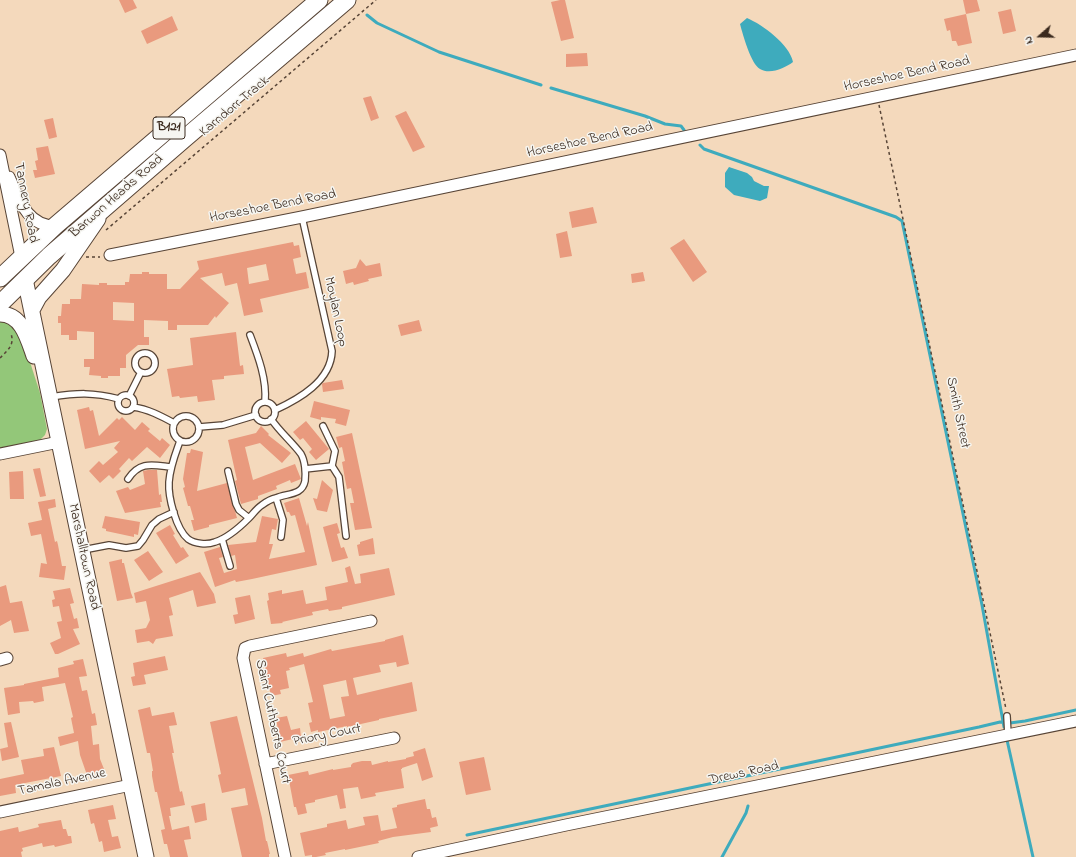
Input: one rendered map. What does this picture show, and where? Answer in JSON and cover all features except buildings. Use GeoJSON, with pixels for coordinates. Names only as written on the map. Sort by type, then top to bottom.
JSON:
{"type":"FeatureCollection","features":[{"type":"Feature","properties":{"kind":"main road","name":"Barwon Heads Road"},"geometry":{"type":"LineString","coordinates":[[0,278],[55,226],[320,0]]}},
{"type":"Feature","properties":{"kind":"main road","name":"Barwon Heads Road"},"geometry":{"type":"LineString","coordinates":[[0,304],[25,279],[107,205],[347,0]]}},
{"type":"Feature","properties":{"kind":"main road","name":"Marshalltown Road"},"geometry":{"type":"LineString","coordinates":[[21,257],[25,279]]}},
{"type":"Feature","properties":{"kind":"street","name":"Horseshoe Bend Road"},"geometry":{"type":"LineString","coordinates":[[110,255],[302,217],[1076,55]]}},
{"type":"Feature","properties":{"kind":"street"},"geometry":{"type":"LineString","coordinates":[[1,158],[18,197],[29,215],[38,223],[45,226],[55,226]]}},
{"type":"Feature","properties":{"kind":"street","name":"Tannery Road"},"geometry":{"type":"LineString","coordinates":[[1,158],[21,257]]}},
{"type":"Feature","properties":{"kind":"street"},"geometry":{"type":"LineString","coordinates":[[32,310],[38,297],[63,270],[107,205]]}},
{"type":"Feature","properties":{"kind":"street","name":"Marshalltown Road"},"geometry":{"type":"LineString","coordinates":[[25,279],[146,857]]}},
{"type":"Feature","properties":{"kind":"street"},"geometry":{"type":"LineString","coordinates":[[0,314],[11,316],[25,331],[49,392]]}},
{"type":"Feature","properties":{"kind":"street"},"geometry":{"type":"LineString","coordinates":[[0,454],[59,442]]}},
{"type":"Feature","properties":{"kind":"street","name":"Saint Cuthberts Court"},"geometry":{"type":"LineString","coordinates":[[284,857],[243,658],[245,648],[257,644],[371,621]]}},
{"type":"Feature","properties":{"kind":"street","name":"Drews Road"},"geometry":{"type":"LineString","coordinates":[[418,857],[439,855],[1076,721]]}},
{"type":"Feature","properties":{"kind":"street","name":"Priory Court"},"geometry":{"type":"LineString","coordinates":[[265,764],[394,738]]}},
{"type":"Feature","properties":{"kind":"street","name":"Tamala Avenue"},"geometry":{"type":"LineString","coordinates":[[0,812],[131,785]]}},
{"type":"Feature","properties":{"kind":"lane","name":"Moylan Loop"},"geometry":{"type":"LineString","coordinates":[[275,410],[302,396],[319,380],[330,366],[331,360],[332,351],[302,217]]}},
{"type":"Feature","properties":{"kind":"lane"},"geometry":{"type":"LineString","coordinates":[[250,335],[260,360],[266,392],[265,402]]}},
{"type":"Feature","properties":{"kind":"lane"},"geometry":{"type":"LineString","coordinates":[[129,396],[141,372]]}},
{"type":"Feature","properties":{"kind":"lane"},"geometry":{"type":"LineString","coordinates":[[49,392],[88,393],[119,399],[123,396],[129,396]]}},
{"type":"Feature","properties":{"kind":"lane"},"geometry":{"type":"LineString","coordinates":[[119,399],[119,407],[122,411],[127,412],[133,407],[134,402],[129,396]]}},
{"type":"Feature","properties":{"kind":"lane"},"geometry":{"type":"LineString","coordinates":[[265,402],[270,404],[275,410],[271,419],[262,421],[255,412],[257,406],[265,402]]}},
{"type":"Feature","properties":{"kind":"lane"},"geometry":{"type":"LineString","coordinates":[[133,407],[141,408],[159,415],[174,423]]}},
{"type":"Feature","properties":{"kind":"lane"},"geometry":{"type":"LineString","coordinates":[[199,427],[223,425],[256,415]]}},
{"type":"Feature","properties":{"kind":"lane"},"geometry":{"type":"LineString","coordinates":[[186,416],[194,419],[199,427],[197,436],[189,442],[180,441],[174,435],[174,423],[181,417],[186,416]]}},
{"type":"Feature","properties":{"kind":"lane"},"geometry":{"type":"LineString","coordinates":[[180,441],[171,467],[169,484],[170,496],[177,522],[188,538],[194,542],[213,543],[235,531],[262,505],[276,498],[296,493],[302,488],[305,482],[305,469],[301,455],[271,419]]}},
{"type":"Feature","properties":{"kind":"lane"},"geometry":{"type":"LineString","coordinates":[[323,426],[335,451],[332,466],[339,477],[346,536]]}},
{"type":"Feature","properties":{"kind":"lane"},"geometry":{"type":"LineString","coordinates":[[128,479],[137,468],[145,465],[171,467]]}},
{"type":"Feature","properties":{"kind":"lane"},"geometry":{"type":"LineString","coordinates":[[305,469],[332,466]]}},
{"type":"Feature","properties":{"kind":"lane"},"geometry":{"type":"LineString","coordinates":[[228,471],[236,504],[249,518]]}},
{"type":"Feature","properties":{"kind":"lane"},"geometry":{"type":"LineString","coordinates":[[276,498],[283,520],[281,537]]}},
{"type":"Feature","properties":{"kind":"lane"},"geometry":{"type":"LineString","coordinates":[[81,550],[109,545],[126,548],[138,546],[152,525],[159,519],[174,512]]}},
{"type":"Feature","properties":{"kind":"lane"},"geometry":{"type":"LineString","coordinates":[[222,539],[230,566]]}},
{"type":"Feature","properties":{"kind":"lane"},"geometry":{"type":"LineString","coordinates":[[1007,716],[1008,735]]}},
{"type":"Feature","properties":{"kind":"path","name":"Karndorr Track"},"geometry":{"type":"LineString","coordinates":[[105,230],[376,0]]}},
{"type":"Feature","properties":{"kind":"path","name":"Smith Street"},"geometry":{"type":"LineString","coordinates":[[877,97],[1007,716]]}},
{"type":"Feature","properties":{"kind":"path"},"geometry":{"type":"LineString","coordinates":[[86,252],[83,257],[93,258],[110,255]]}},
{"type":"Feature","properties":{"kind":"green space"},"geometry":{"type":"Polygon","coordinates":[[[0,321],[15,326],[30,362],[40,393],[47,429],[45,435],[40,440],[0,449],[0,321]]]}},
{"type":"Feature","properties":{"kind":"water"},"geometry":{"type":"Polygon","coordinates":[[[747,18],[768,30],[781,42],[791,55],[793,62],[773,71],[764,71],[760,69],[748,49],[740,24],[747,18]]]}},
{"type":"Feature","properties":{"kind":"water"},"geometry":{"type":"Polygon","coordinates":[[[729,167],[747,173],[754,181],[764,186],[769,186],[767,198],[760,201],[734,195],[725,187],[725,173],[729,167]]]}},
{"type":"Feature","properties":{"kind":"waterway"},"geometry":{"type":"LineString","coordinates":[[367,15],[377,23],[439,52],[541,85]]}},
{"type":"Feature","properties":{"kind":"waterway"},"geometry":{"type":"LineString","coordinates":[[551,88],[645,116],[665,124],[681,126],[684,130]]}},
{"type":"Feature","properties":{"kind":"waterway"},"geometry":{"type":"LineString","coordinates":[[700,145],[704,149],[896,217],[902,221],[982,605],[1004,727]]}},
{"type":"Feature","properties":{"kind":"waterway"},"geometry":{"type":"LineString","coordinates":[[467,835],[1000,722],[1010,723],[1025,721],[1076,710]]}},
{"type":"Feature","properties":{"kind":"waterway"},"geometry":{"type":"LineString","coordinates":[[1007,740],[1033,857]]}},
{"type":"Feature","properties":{"kind":"waterway"},"geometry":{"type":"LineString","coordinates":[[722,857],[746,813],[748,806]]}}]}
